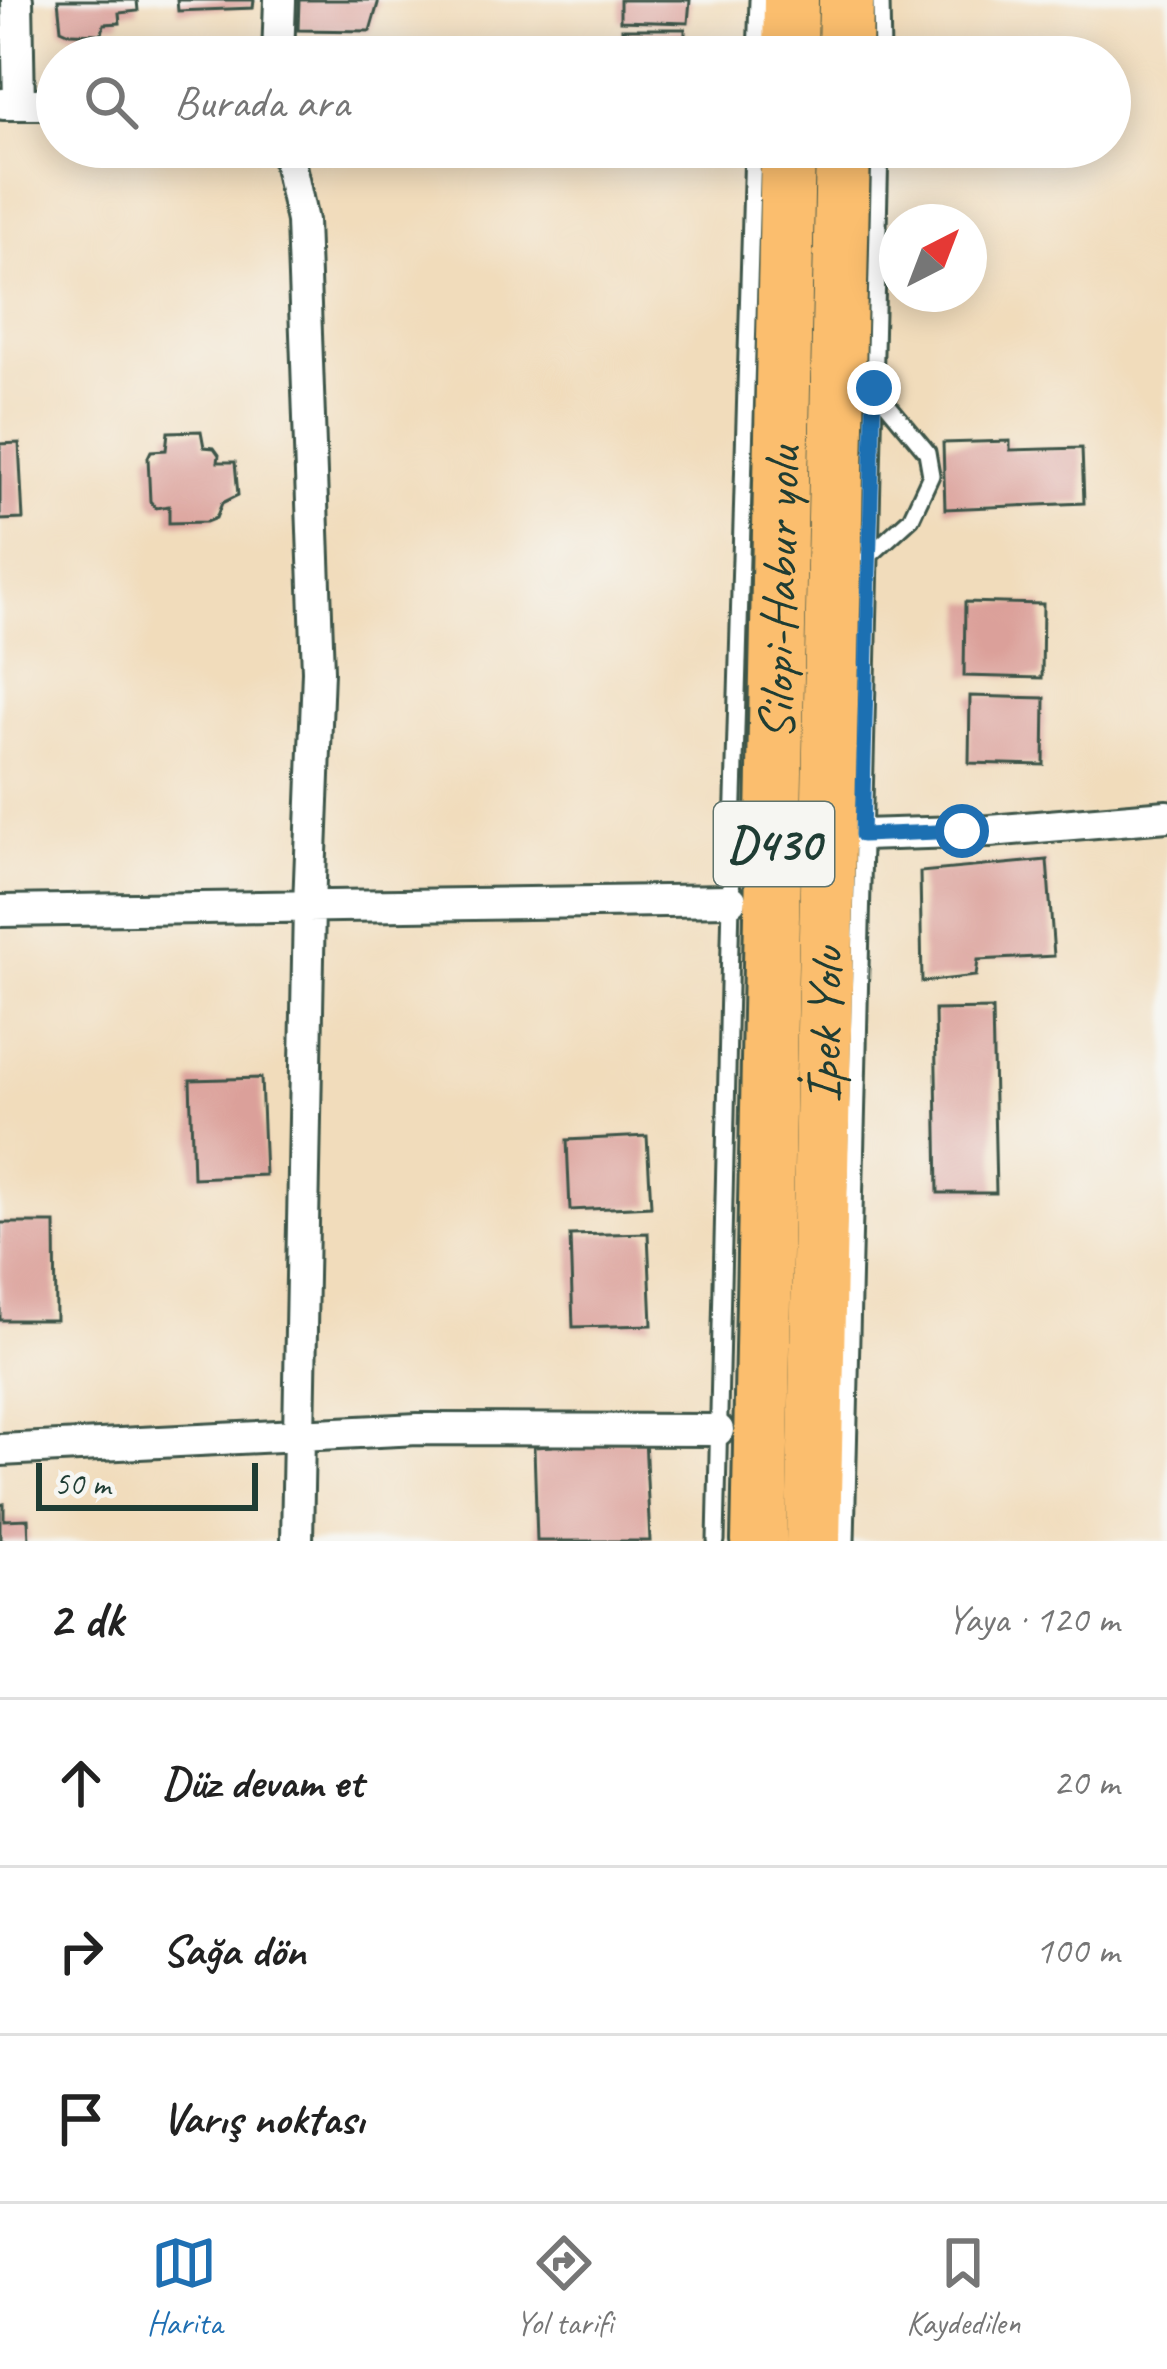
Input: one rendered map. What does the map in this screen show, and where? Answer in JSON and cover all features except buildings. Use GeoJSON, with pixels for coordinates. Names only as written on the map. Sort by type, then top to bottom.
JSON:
{"type":"FeatureCollection","features":[{"type":"Feature","properties":{"kind":"highway"},"geometry":{"type":"LineString","coordinates":[[790,36],[791,0]]}},
{"type":"Feature","properties":{"kind":"highway"},"geometry":{"type":"LineString","coordinates":[[845,36],[846,0]]}},
{"type":"Feature","properties":{"kind":"highway","name":"Silopi-Habur yolu"},"geometry":{"type":"LineString","coordinates":[[759,1541],[788,168]]}},
{"type":"Feature","properties":{"kind":"highway","name":"İpek Yolu"},"geometry":{"type":"LineString","coordinates":[[813,1541],[852,566],[843,168]]}},
{"type":"Feature","properties":{"kind":"street"},"geometry":{"type":"LineString","coordinates":[[9,104],[17,0]]}},
{"type":"Feature","properties":{"kind":"street"},"geometry":{"type":"LineString","coordinates":[[279,36],[280,0]]}},
{"type":"Feature","properties":{"kind":"street"},"geometry":{"type":"LineString","coordinates":[[291,168],[302,221],[317,647],[297,1541]]}},
{"type":"Feature","properties":{"kind":"street"},"geometry":{"type":"LineString","coordinates":[[862,835],[990,831],[1167,815]]}},
{"type":"Feature","properties":{"kind":"street"},"geometry":{"type":"LineString","coordinates":[[0,911],[731,900]]}},
{"type":"Feature","properties":{"kind":"street"},"geometry":{"type":"LineString","coordinates":[[0,1450],[418,1430],[718,1430]]}},
{"type":"Feature","properties":{"kind":"lane"},"geometry":{"type":"LineString","coordinates":[[757,36],[758,0]]}},
{"type":"Feature","properties":{"kind":"lane"},"geometry":{"type":"LineString","coordinates":[[881,0],[882,36]]}},
{"type":"Feature","properties":{"kind":"lane"},"geometry":{"type":"LineString","coordinates":[[716,1541],[752,168]]}},
{"type":"Feature","properties":{"kind":"lane"},"geometry":{"type":"LineString","coordinates":[[846,1541],[862,835],[852,566],[874,388],[879,168]]}},
{"type":"Feature","properties":{"kind":"lane"},"geometry":{"type":"LineString","coordinates":[[852,566],[911,518],[931,475],[927,452],[874,388]]}},
{"type":"Feature","properties":{"kind":"route"},"geometry":{"type":"LineString","coordinates":[[874,388],[862,835],[962,831]]}}]}
